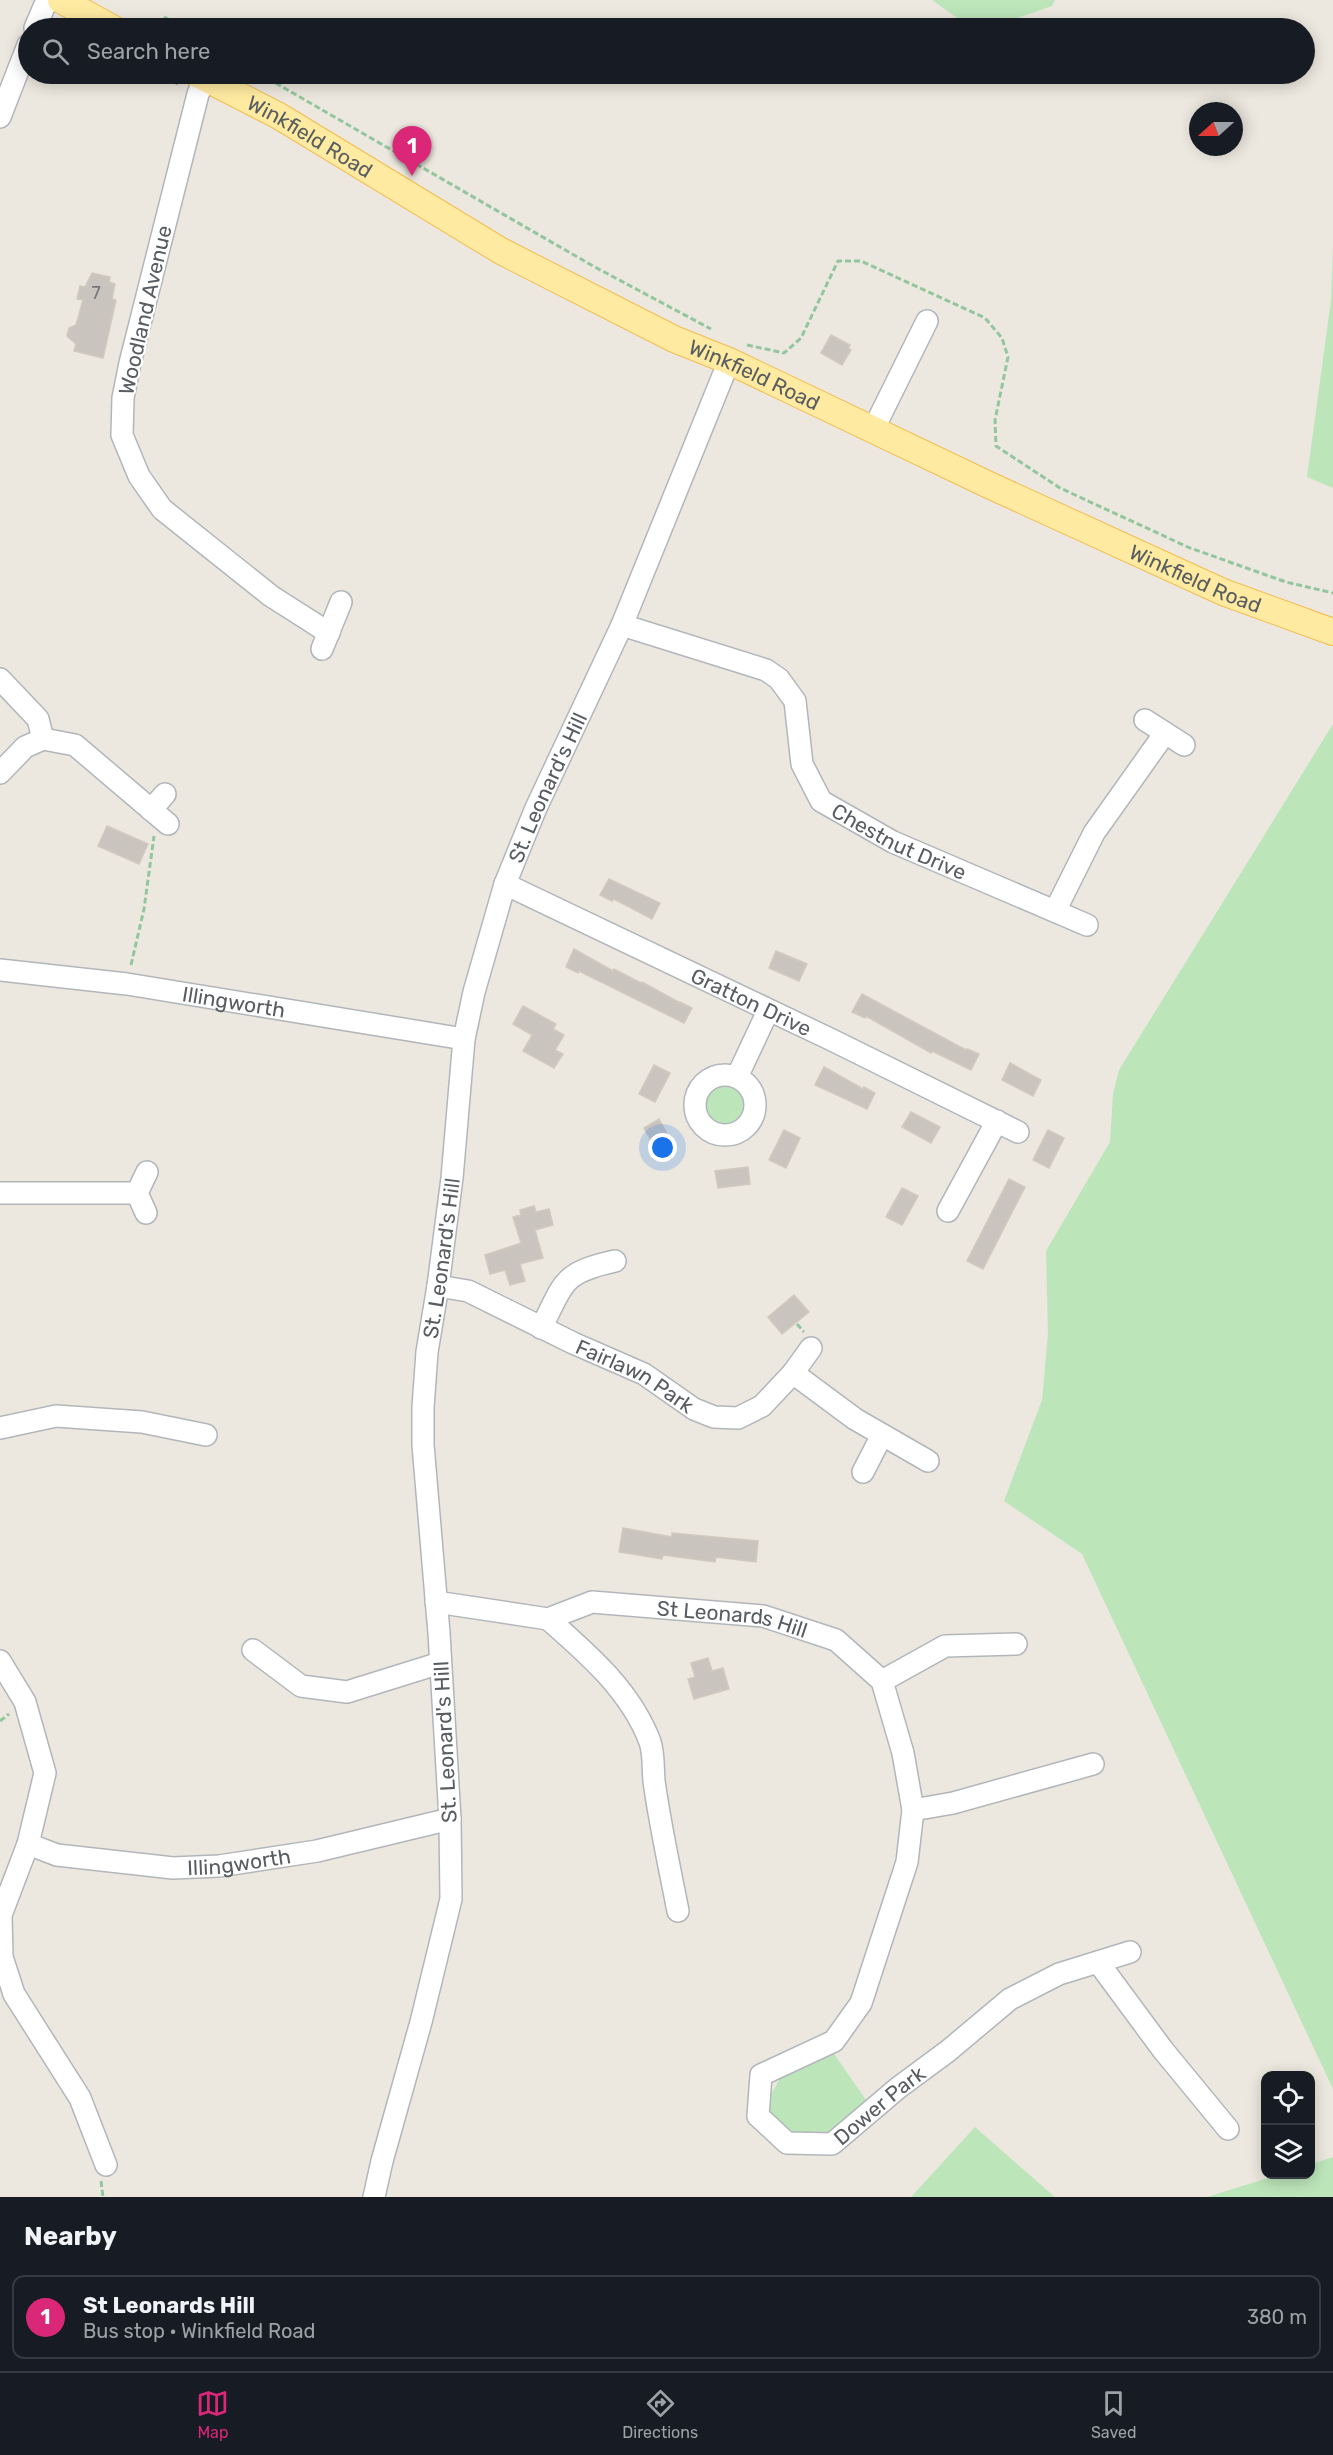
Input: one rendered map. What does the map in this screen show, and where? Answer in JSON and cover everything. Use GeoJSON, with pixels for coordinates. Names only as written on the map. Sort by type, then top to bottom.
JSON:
{"type":"FeatureCollection","features":[{"type":"Feature","properties":{"kind":"main road"},"geometry":{"type":"LineString","coordinates":[[61,0],[94,18]]}},
{"type":"Feature","properties":{"kind":"main road","name":"Winkfield Road"},"geometry":{"type":"LineString","coordinates":[[217,84],[279,116],[501,251],[674,339],[737,353],[873,430],[1223,592],[1333,632]]}},
{"type":"Feature","properties":{"kind":"street"},"geometry":{"type":"LineString","coordinates":[[39,18],[47,0]]}},
{"type":"Feature","properties":{"kind":"street"},"geometry":{"type":"LineString","coordinates":[[3,102],[18,68]]}},
{"type":"Feature","properties":{"kind":"street","name":"Woodland Avenue"},"geometry":{"type":"LineString","coordinates":[[200,84],[130,363],[123,399],[122,435],[139,476],[162,509],[326,641],[341,602]]}},
{"type":"Feature","properties":{"kind":"street"},"geometry":{"type":"LineString","coordinates":[[873,430],[927,321]]}},
{"type":"Feature","properties":{"kind":"street","name":"St. Leonard's Hill"},"geometry":{"type":"LineString","coordinates":[[374,2197],[451,1899],[450,1819],[423,1444],[423,1407],[427,1352],[438,1286],[454,1155],[464,1039],[474,992],[505,884],[536,808],[622,625],[737,353]]}},
{"type":"Feature","properties":{"kind":"street","name":"Chestnut Drive"},"geometry":{"type":"LineString","coordinates":[[622,625],[766,670],[779,679],[795,701],[802,764],[821,801],[894,842],[1087,925]]}},
{"type":"Feature","properties":{"kind":"street"},"geometry":{"type":"LineString","coordinates":[[0,679],[38,719],[43,739]]}},
{"type":"Feature","properties":{"kind":"street"},"geometry":{"type":"LineString","coordinates":[[1145,720],[1184,745]]}},
{"type":"Feature","properties":{"kind":"street"},"geometry":{"type":"LineString","coordinates":[[1055,911],[1094,833],[1165,733]]}},
{"type":"Feature","properties":{"kind":"street"},"geometry":{"type":"LineString","coordinates":[[0,773],[25,747],[43,739],[75,745],[160,811]]}},
{"type":"Feature","properties":{"kind":"street","name":"Gratton Drive"},"geometry":{"type":"LineString","coordinates":[[505,884],[1018,1132]]}},
{"type":"Feature","properties":{"kind":"street","name":"Illingworth"},"geometry":{"type":"LineString","coordinates":[[0,970],[127,984],[464,1039]]}},
{"type":"Feature","properties":{"kind":"street"},"geometry":{"type":"LineString","coordinates":[[737,1077],[768,1011]]}},
{"type":"Feature","properties":{"kind":"street"},"geometry":{"type":"LineString","coordinates":[[948,1211],[997,1121]]}},
{"type":"Feature","properties":{"kind":"street"},"geometry":{"type":"LineString","coordinates":[[146,1213],[137,1193],[147,1172]]}},
{"type":"Feature","properties":{"kind":"street"},"geometry":{"type":"LineString","coordinates":[[0,1193],[137,1193]]}},
{"type":"Feature","properties":{"kind":"street"},"geometry":{"type":"LineString","coordinates":[[541,1328],[570,1277],[579,1271],[615,1261]]}},
{"type":"Feature","properties":{"kind":"street","name":"Fairlawn Park"},"geometry":{"type":"LineString","coordinates":[[438,1286],[468,1291],[541,1328],[645,1374],[694,1409],[714,1418],[738,1418],[751,1413],[769,1399],[793,1373],[811,1348]]}},
{"type":"Feature","properties":{"kind":"street"},"geometry":{"type":"LineString","coordinates":[[793,1373],[855,1419],[928,1461]]}},
{"type":"Feature","properties":{"kind":"street"},"geometry":{"type":"LineString","coordinates":[[0,1428],[56,1416],[142,1422],[206,1435]]}},
{"type":"Feature","properties":{"kind":"street"},"geometry":{"type":"LineString","coordinates":[[863,1472],[882,1435]]}},
{"type":"Feature","properties":{"kind":"street","name":"St Leonards Hill"},"geometry":{"type":"LineString","coordinates":[[436,1602],[548,1619],[592,1602],[763,1616],[837,1640],[882,1681]]}},
{"type":"Feature","properties":{"kind":"street"},"geometry":{"type":"LineString","coordinates":[[548,1619],[600,1664],[639,1721],[650,1743],[654,1785],[678,1911]]}},
{"type":"Feature","properties":{"kind":"street"},"geometry":{"type":"LineString","coordinates":[[1016,1644],[945,1646],[882,1681],[903,1753],[913,1810],[953,1803],[1093,1764]]}},
{"type":"Feature","properties":{"kind":"street"},"geometry":{"type":"LineString","coordinates":[[254,1650],[301,1686],[347,1692],[440,1663]]}},
{"type":"Feature","properties":{"kind":"street"},"geometry":{"type":"LineString","coordinates":[[0,1661],[25,1702],[45,1773],[28,1844],[1,1915],[2,1957],[14,1994],[80,2098],[106,2166]]}},
{"type":"Feature","properties":{"kind":"street","name":"Dower Park"},"geometry":{"type":"LineString","coordinates":[[913,1810],[907,1862],[861,2003],[834,2041],[761,2075],[758,2116],[787,2143],[832,2144],[1010,1999],[1059,1974],[1130,1953]]}},
{"type":"Feature","properties":{"kind":"street","name":"Illingworth"},"geometry":{"type":"LineString","coordinates":[[28,1844],[57,1855],[173,1868],[219,1866],[316,1851],[450,1819]]}},
{"type":"Feature","properties":{"kind":"street"},"geometry":{"type":"LineString","coordinates":[[1098,1962],[1163,2050],[1228,2129]]}},
{"type":"Feature","properties":{"kind":"path"},"geometry":{"type":"LineString","coordinates":[[277,84],[593,266],[716,332]]}},
{"type":"Feature","properties":{"kind":"path"},"geometry":{"type":"LineString","coordinates":[[737,353],[784,353],[801,338],[838,261],[861,261],[985,318],[1002,338],[1008,357],[995,420],[996,446],[1060,488],[1190,548],[1286,582],[1333,593]]}},
{"type":"Feature","properties":{"kind":"path"},"geometry":{"type":"LineString","coordinates":[[127,984],[144,909],[160,811]]}},
{"type":"Feature","properties":{"kind":"green space"},"geometry":{"type":"Polygon","coordinates":[[[932,0],[1055,0],[1052,6],[1018,18],[957,18],[932,0]]]}},
{"type":"Feature","properties":{"kind":"green space"},"geometry":{"type":"Polygon","coordinates":[[[1333,245],[1333,488],[1307,477],[1331,300],[1333,245]]]}},
{"type":"Feature","properties":{"kind":"green space"},"geometry":{"type":"Polygon","coordinates":[[[1333,724],[1333,2089],[1082,1554],[1004,1501],[1042,1400],[1048,1334],[1046,1251],[1110,1142],[1113,1094],[1119,1070],[1333,724]]]}},
{"type":"Feature","properties":{"kind":"green space"},"geometry":{"type":"Polygon","coordinates":[[[720,1081],[730,1081],[742,1088],[749,1100],[749,1110],[742,1122],[730,1129],[720,1129],[705,1118],[701,1110],[701,1100],[712,1085],[720,1081]]]}},
{"type":"Feature","properties":{"kind":"green space"},"geometry":{"type":"Polygon","coordinates":[[[832,2051],[866,2100],[830,2133],[792,2137],[763,2109],[782,2075],[832,2051]]]}},
{"type":"Feature","properties":{"kind":"green space"},"geometry":{"type":"Polygon","coordinates":[[[975,2127],[1055,2197],[911,2197],[975,2127]]]}},
{"type":"Feature","properties":{"kind":"green space"},"geometry":{"type":"Polygon","coordinates":[[[1333,2157],[1333,2197],[1207,2197],[1265,2179],[1315,2179],[1315,2163],[1333,2157]]]}},
{"type":"Feature","properties":{"kind":"building"},"geometry":{"type":"Polygon","coordinates":[[[92,273],[110,277],[109,282],[115,284],[112,299],[116,300],[103,358],[74,351],[76,344],[67,336],[69,328],[76,325],[83,300],[77,299],[80,286],[85,287],[92,273]]]}},
{"type":"Feature","properties":{"kind":"building"},"geometry":{"type":"Polygon","coordinates":[[[831,335],[850,345],[848,348],[851,350],[842,365],[821,353],[831,335]]]}},
{"type":"Feature","properties":{"kind":"building"},"geometry":{"type":"Polygon","coordinates":[[[107,826],[148,844],[139,864],[98,846],[107,826]]]}},
{"type":"Feature","properties":{"kind":"building"},"geometry":{"type":"Polygon","coordinates":[[[609,879],[660,903],[652,919],[614,899],[612,901],[600,895],[609,879]]]}},
{"type":"Feature","properties":{"kind":"building"},"geometry":{"type":"Polygon","coordinates":[[[574,949],[613,971],[614,969],[642,982],[692,1008],[684,1023],[579,971],[578,973],[566,967],[574,949]]]}},
{"type":"Feature","properties":{"kind":"building"},"geometry":{"type":"Polygon","coordinates":[[[776,951],[807,964],[799,981],[769,968],[776,951]]]}},
{"type":"Feature","properties":{"kind":"building"},"geometry":{"type":"Polygon","coordinates":[[[862,994],[966,1050],[979,1054],[971,1070],[932,1051],[931,1053],[866,1016],[865,1018],[852,1012],[862,994]]]}},
{"type":"Feature","properties":{"kind":"building"},"geometry":{"type":"Polygon","coordinates":[[[523,1006],[556,1024],[553,1029],[564,1035],[555,1050],[563,1054],[554,1068],[523,1051],[532,1035],[513,1024],[523,1006]]]}},
{"type":"Feature","properties":{"kind":"building"},"geometry":{"type":"Polygon","coordinates":[[[1010,1063],[1041,1080],[1033,1096],[1002,1080],[1010,1063]]]}},
{"type":"Feature","properties":{"kind":"building"},"geometry":{"type":"Polygon","coordinates":[[[654,1065],[670,1073],[655,1102],[639,1094],[654,1065]]]}},
{"type":"Feature","properties":{"kind":"building"},"geometry":{"type":"Polygon","coordinates":[[[824,1067],[863,1089],[864,1087],[875,1093],[867,1109],[815,1085],[824,1067]]]}},
{"type":"Feature","properties":{"kind":"building"},"geometry":{"type":"Polygon","coordinates":[[[911,1112],[940,1127],[931,1143],[902,1127],[911,1112]]]}},
{"type":"Feature","properties":{"kind":"building"},"geometry":{"type":"Polygon","coordinates":[[[659,1119],[675,1148],[660,1156],[644,1128],[659,1119]]]}},
{"type":"Feature","properties":{"kind":"building"},"geometry":{"type":"Polygon","coordinates":[[[784,1130],[800,1138],[786,1168],[769,1160],[784,1130]]]}},
{"type":"Feature","properties":{"kind":"building"},"geometry":{"type":"Polygon","coordinates":[[[1048,1130],[1064,1138],[1049,1168],[1033,1160],[1048,1130]]]}},
{"type":"Feature","properties":{"kind":"building"},"geometry":{"type":"Polygon","coordinates":[[[748,1167],[750,1184],[718,1188],[715,1171],[748,1167]]]}},
{"type":"Feature","properties":{"kind":"building"},"geometry":{"type":"Polygon","coordinates":[[[1009,1179],[1025,1187],[983,1269],[967,1261],[1009,1179]]]}},
{"type":"Feature","properties":{"kind":"building"},"geometry":{"type":"Polygon","coordinates":[[[902,1188],[918,1196],[902,1225],[886,1217],[902,1188]]]}},
{"type":"Feature","properties":{"kind":"building"},"geometry":{"type":"Polygon","coordinates":[[[534,1206],[536,1212],[549,1209],[553,1225],[535,1230],[543,1258],[520,1264],[525,1281],[510,1285],[505,1270],[490,1274],[485,1255],[521,1243],[513,1217],[521,1215],[520,1210],[534,1206]]]}},
{"type":"Feature","properties":{"kind":"building"},"geometry":{"type":"Polygon","coordinates":[[[794,1295],[809,1312],[782,1334],[768,1317],[794,1295]]]}},
{"type":"Feature","properties":{"kind":"building"},"geometry":{"type":"Polygon","coordinates":[[[623,1528],[672,1537],[672,1533],[758,1541],[756,1562],[716,1557],[715,1562],[663,1555],[662,1559],[619,1552],[623,1528]]]}},
{"type":"Feature","properties":{"kind":"building"},"geometry":{"type":"Polygon","coordinates":[[[708,1658],[712,1671],[723,1668],[729,1689],[694,1699],[688,1679],[695,1677],[691,1663],[708,1658]]]}},
{"type":"Feature","properties":{"kind":"place","name":"St Leonards Hill"},"geometry":{"type":"Point","coordinates":[412,176]}}]}
